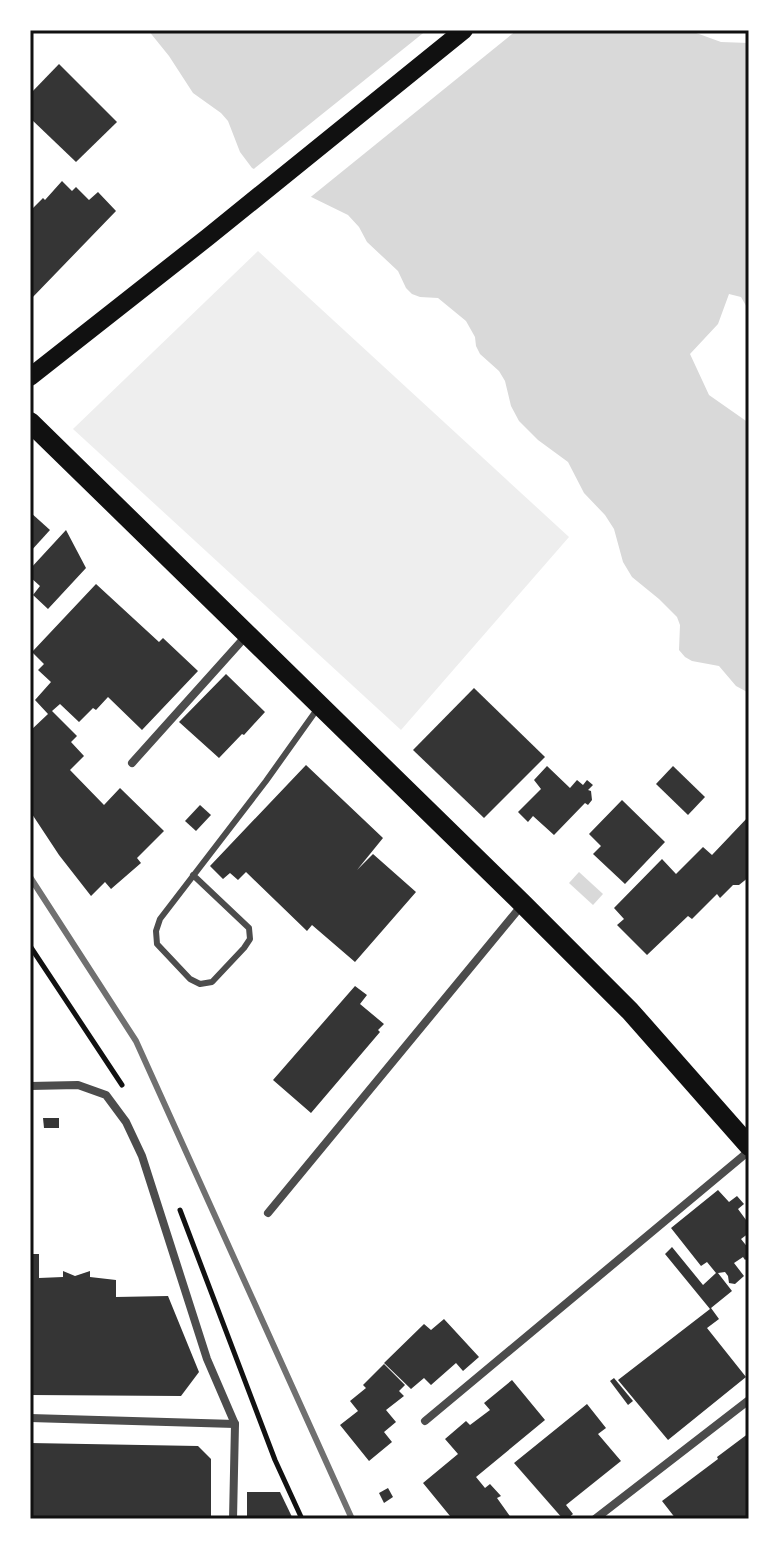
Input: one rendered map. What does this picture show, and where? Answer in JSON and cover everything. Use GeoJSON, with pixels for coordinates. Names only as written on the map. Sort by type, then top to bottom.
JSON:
{"type":"FeatureCollection","features":[{"type":"Feature","properties":{"kind":"highway"},"geometry":{"type":"LineString","coordinates":[[30,422],[630,1011],[749,1149]]}},
{"type":"Feature","properties":{"kind":"main road"},"geometry":{"type":"LineString","coordinates":[[30,377],[464,30]]}},
{"type":"Feature","properties":{"kind":"street"},"geometry":{"type":"LineString","coordinates":[[132,763],[247,634]]}},
{"type":"Feature","properties":{"kind":"street"},"geometry":{"type":"LineString","coordinates":[[268,1213],[523,904]]}},
{"type":"Feature","properties":{"kind":"street"},"geometry":{"type":"LineString","coordinates":[[30,1086],[78,1085],[106,1095],[126,1122],[142,1156],[207,1359],[235,1424],[233,1519]]}},
{"type":"Feature","properties":{"kind":"street"},"geometry":{"type":"LineString","coordinates":[[425,1421],[749,1149]]}},
{"type":"Feature","properties":{"kind":"street"},"geometry":{"type":"LineString","coordinates":[[595,1519],[749,1400]]}},
{"type":"Feature","properties":{"kind":"street"},"geometry":{"type":"LineString","coordinates":[[30,1418],[235,1424]]}},
{"type":"Feature","properties":{"kind":"lane"},"geometry":{"type":"LineString","coordinates":[[193,875],[249,928],[250,939],[212,982],[200,984],[190,979],[157,944],[156,931],[160,919],[320,705]]}},
{"type":"Feature","properties":{"kind":"shaded area"},"geometry":{"type":"Polygon","coordinates":[[[148,30],[688,30],[721,42],[749,43],[749,311],[741,297],[729,294],[718,324],[690,354],[709,395],[749,423],[749,693],[736,686],[719,666],[692,661],[679,650],[680,625],[677,617],[632,577],[623,562],[614,529],[584,493],[568,462],[519,421],[511,406],[505,381],[480,354],[466,321],[438,298],[412,294],[398,271],[367,242],[348,215],[252,168],[240,152],[228,121],[193,93],[148,30]]]}},
{"type":"Feature","properties":{"kind":"shaded area"},"geometry":{"type":"Polygon","coordinates":[[[258,251],[569,537],[401,730],[73,429],[258,251]]]}},
{"type":"Feature","properties":{"kind":"shaded area"},"geometry":{"type":"Polygon","coordinates":[[[579,872],[603,894],[593,905],[569,883],[579,872]]]}},
{"type":"Feature","properties":{"kind":"pier"},"geometry":{"type":"Polygon","coordinates":[[[427,30],[517,30],[307,200],[250,172],[427,30]]]}},
{"type":"Feature","properties":{"kind":"building"},"geometry":{"type":"Polygon","coordinates":[[[59,64],[117,122],[76,162],[30,118],[30,94],[59,64]]]}},
{"type":"Feature","properties":{"kind":"building"},"geometry":{"type":"Polygon","coordinates":[[[62,181],[72,191],[76,187],[89,200],[98,192],[116,211],[30,300],[30,211],[62,181]]]}},
{"type":"Feature","properties":{"kind":"building"},"geometry":{"type":"Polygon","coordinates":[[[30,512],[50,530],[30,552],[30,512]]]}},
{"type":"Feature","properties":{"kind":"building"},"geometry":{"type":"Polygon","coordinates":[[[66,530],[86,568],[48,609],[33,595],[40,586],[30,577],[30,569],[66,530]]]}},
{"type":"Feature","properties":{"kind":"building"},"geometry":{"type":"Polygon","coordinates":[[[96,584],[159,642],[163,638],[198,671],[142,730],[108,697],[79,722],[60,704],[52,711],[77,736],[71,742],[84,756],[70,770],[104,805],[120,788],[164,831],[137,858],[141,863],[111,889],[105,882],[91,896],[30,811],[30,731],[48,714],[35,700],[51,682],[38,670],[44,664],[32,652],[96,584]]]}},
{"type":"Feature","properties":{"kind":"building"},"geometry":{"type":"Polygon","coordinates":[[[226,674],[265,712],[219,758],[179,722],[226,674]]]}},
{"type":"Feature","properties":{"kind":"building"},"geometry":{"type":"Polygon","coordinates":[[[474,688],[545,757],[484,818],[413,750],[474,688]]]}},
{"type":"Feature","properties":{"kind":"building"},"geometry":{"type":"Polygon","coordinates":[[[306,765],[383,838],[357,870],[373,854],[416,892],[355,962],[312,925],[307,931],[246,872],[238,880],[230,873],[223,879],[210,866],[306,765]]]}},
{"type":"Feature","properties":{"kind":"building"},"geometry":{"type":"Polygon","coordinates":[[[547,766],[570,788],[577,780],[583,785],[587,780],[593,785],[588,790],[591,791],[592,800],[588,805],[585,803],[554,835],[533,816],[528,822],[518,812],[541,789],[534,780],[547,766]]]}},
{"type":"Feature","properties":{"kind":"building"},"geometry":{"type":"Polygon","coordinates":[[[673,766],[705,797],[688,815],[656,784],[673,766]]]}},
{"type":"Feature","properties":{"kind":"building"},"geometry":{"type":"Polygon","coordinates":[[[622,800],[665,842],[625,884],[593,854],[601,846],[589,834],[622,800]]]}},
{"type":"Feature","properties":{"kind":"building"},"geometry":{"type":"Polygon","coordinates":[[[200,805],[211,815],[196,831],[185,821],[200,805]]]}},
{"type":"Feature","properties":{"kind":"building"},"geometry":{"type":"Polygon","coordinates":[[[749,816],[749,877],[739,885],[733,885],[720,898],[717,894],[692,919],[688,916],[647,955],[617,925],[624,919],[614,908],[662,859],[676,874],[703,847],[712,855],[749,816]]]}},
{"type":"Feature","properties":{"kind":"building"},"geometry":{"type":"Polygon","coordinates":[[[355,986],[367,995],[360,1004],[384,1024],[311,1113],[273,1080],[355,986]]]}},
{"type":"Feature","properties":{"kind":"building"},"geometry":{"type":"Polygon","coordinates":[[[43,1118],[59,1118],[59,1128],[44,1128],[43,1118]]]}},
{"type":"Feature","properties":{"kind":"building"},"geometry":{"type":"Polygon","coordinates":[[[718,1190],[729,1202],[737,1196],[744,1204],[738,1209],[749,1224],[749,1233],[741,1239],[749,1249],[749,1257],[734,1263],[744,1276],[735,1284],[729,1283],[725,1272],[718,1273],[732,1291],[711,1308],[719,1319],[707,1328],[746,1377],[668,1440],[618,1380],[710,1309],[665,1254],[672,1247],[703,1285],[716,1273],[707,1262],[701,1266],[671,1228],[718,1190]]]}},
{"type":"Feature","properties":{"kind":"building"},"geometry":{"type":"Polygon","coordinates":[[[30,1254],[39,1254],[39,1278],[63,1277],[63,1271],[75,1276],[90,1271],[90,1277],[116,1280],[116,1297],[168,1296],[199,1372],[181,1396],[30,1395],[30,1254]]]}},
{"type":"Feature","properties":{"kind":"building"},"geometry":{"type":"Polygon","coordinates":[[[444,1319],[479,1357],[463,1371],[456,1363],[431,1385],[424,1378],[411,1389],[384,1363],[424,1324],[431,1330],[444,1319]]]}},
{"type":"Feature","properties":{"kind":"building"},"geometry":{"type":"Polygon","coordinates":[[[384,1364],[405,1385],[399,1391],[404,1396],[386,1410],[396,1422],[384,1432],[392,1442],[369,1461],[340,1425],[358,1411],[350,1401],[366,1388],[363,1385],[384,1364]]]}},
{"type":"Feature","properties":{"kind":"building"},"geometry":{"type":"Polygon","coordinates":[[[614,1378],[633,1401],[628,1405],[610,1381],[614,1378]]]}},
{"type":"Feature","properties":{"kind":"building"},"geometry":{"type":"Polygon","coordinates":[[[512,1380],[545,1420],[476,1477],[485,1488],[490,1484],[501,1496],[497,1498],[512,1519],[447,1519],[450,1516],[423,1483],[458,1454],[445,1439],[466,1421],[470,1425],[490,1410],[484,1403],[512,1380]]]}},
{"type":"Feature","properties":{"kind":"building"},"geometry":{"type":"Polygon","coordinates":[[[587,1404],[606,1428],[598,1434],[621,1461],[566,1505],[573,1514],[563,1519],[514,1463],[587,1404]]]}},
{"type":"Feature","properties":{"kind":"building"},"geometry":{"type":"Polygon","coordinates":[[[749,1433],[749,1519],[676,1519],[662,1501],[749,1433]]]}},
{"type":"Feature","properties":{"kind":"building"},"geometry":{"type":"Polygon","coordinates":[[[30,1443],[198,1446],[211,1459],[211,1519],[30,1519],[30,1443]]]}},
{"type":"Feature","properties":{"kind":"building"},"geometry":{"type":"Polygon","coordinates":[[[388,1488],[393,1497],[384,1503],[379,1493],[388,1488]]]}},
{"type":"Feature","properties":{"kind":"building"},"geometry":{"type":"Polygon","coordinates":[[[247,1492],[280,1492],[293,1519],[247,1519],[247,1492]]]}},
{"type":"Feature","properties":{"kind":"railway"},"geometry":{"type":"LineString","coordinates":[[30,877],[136,1041],[352,1519]]}}]}
